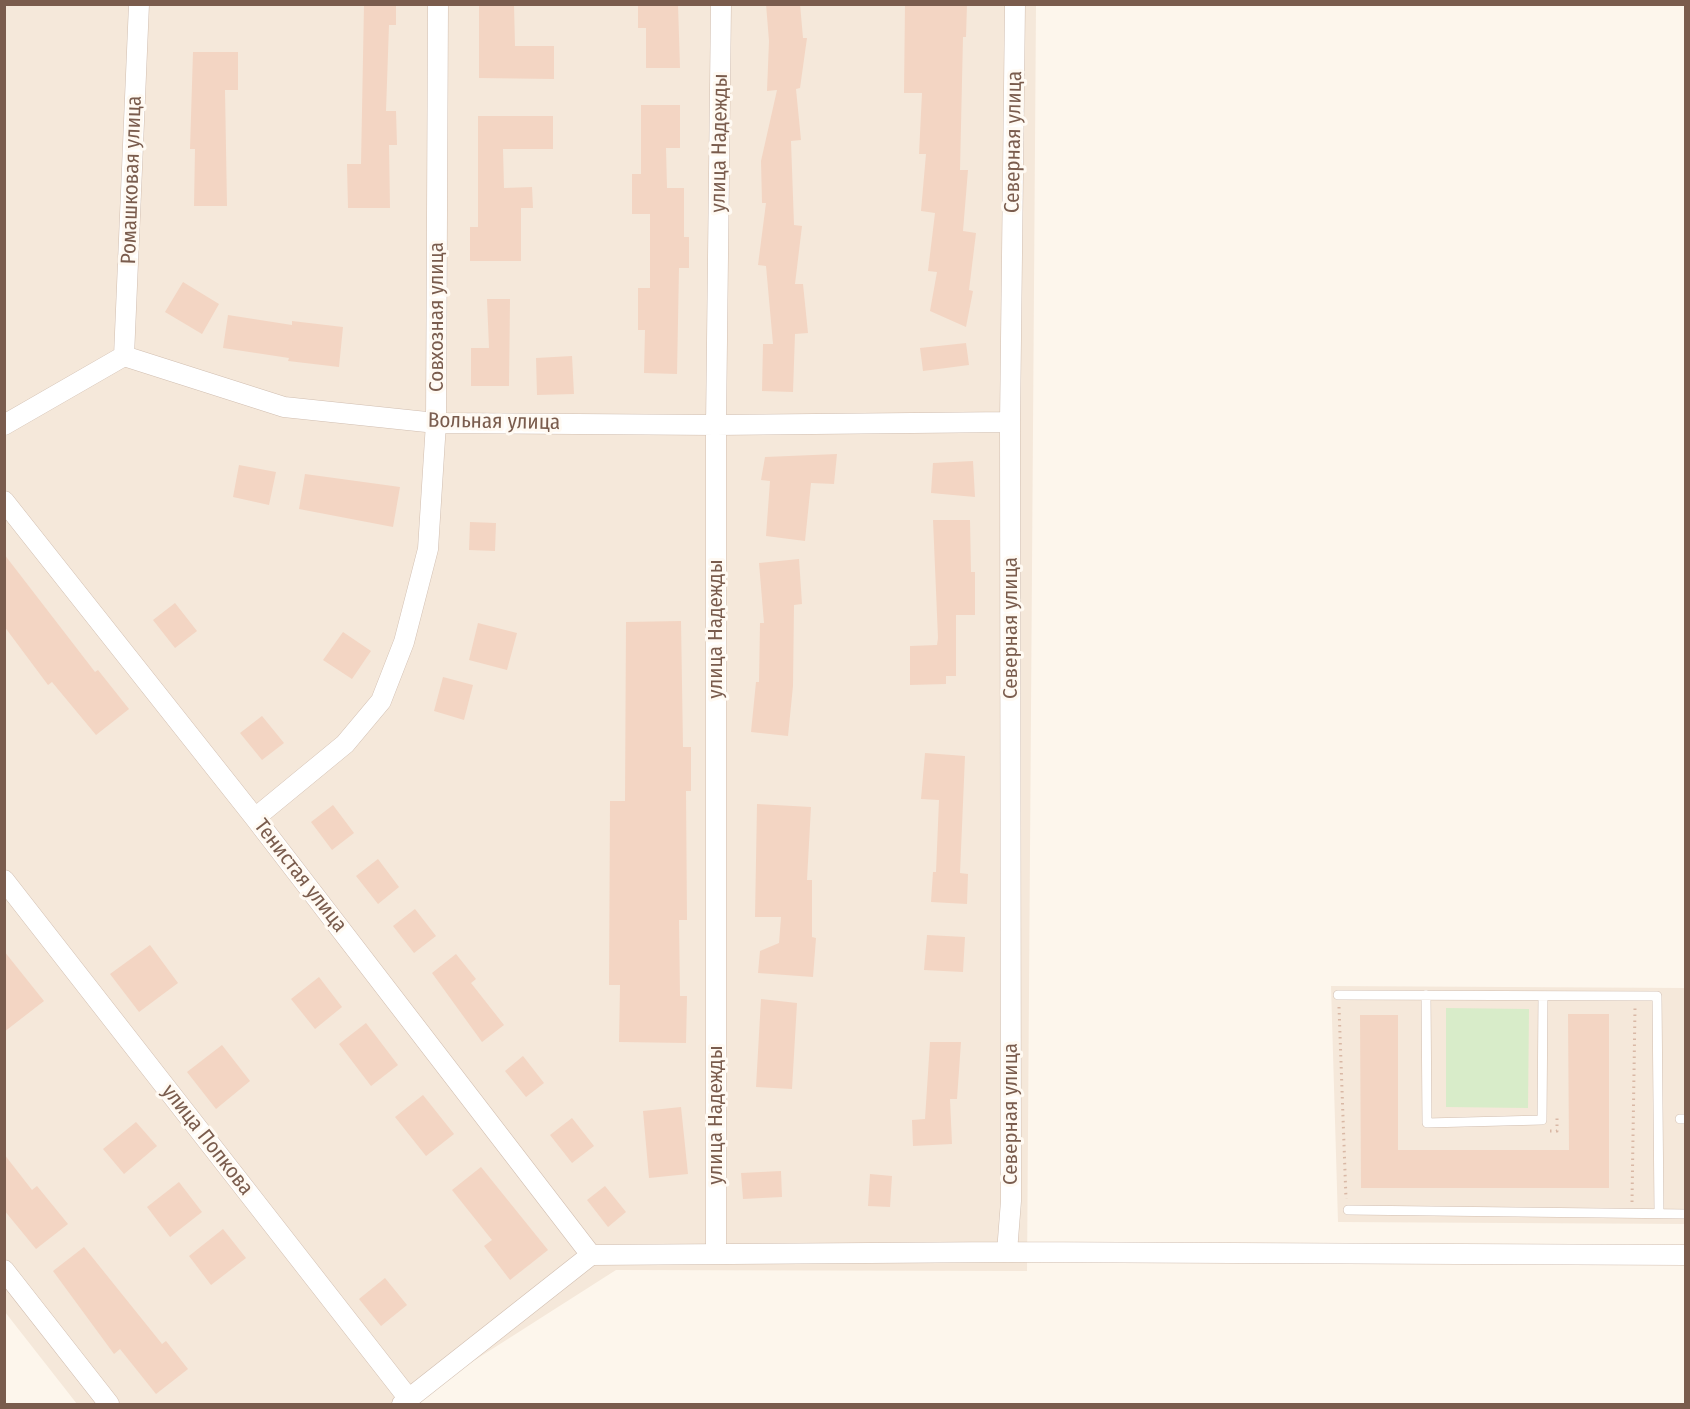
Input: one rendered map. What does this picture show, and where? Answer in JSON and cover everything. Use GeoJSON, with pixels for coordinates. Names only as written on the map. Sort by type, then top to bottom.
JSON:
{"type":"FeatureCollection","features":[{"type":"Feature","properties":{"kind":"street","name":"Ромашковая улица"},"geometry":{"type":"LineString","coordinates":[[124,356],[139,4]]}},
{"type":"Feature","properties":{"kind":"street","name":"Совхозная улица"},"geometry":{"type":"LineString","coordinates":[[255,818],[345,744],[381,701],[404,642],[428,549],[436,423],[438,4]]}},
{"type":"Feature","properties":{"kind":"street","name":"улица Надежды"},"geometry":{"type":"LineString","coordinates":[[716,1253],[716,425],[721,4]]}},
{"type":"Feature","properties":{"kind":"street","name":"Северная улица"},"geometry":{"type":"LineString","coordinates":[[1007,1252],[1011,1201],[1011,422],[1015,4]]}},
{"type":"Feature","properties":{"kind":"street","name":"Вольная улица"},"geometry":{"type":"LineString","coordinates":[[124,356],[284,407],[436,423],[716,425],[1011,422]]}},
{"type":"Feature","properties":{"kind":"street"},"geometry":{"type":"LineString","coordinates":[[4,425],[124,356]]}},
{"type":"Feature","properties":{"kind":"street","name":"Тенистая улица"},"geometry":{"type":"LineString","coordinates":[[4,501],[255,818],[591,1255]]}},
{"type":"Feature","properties":{"kind":"street","name":"улица Попкова"},"geometry":{"type":"LineString","coordinates":[[4,880],[406,1402]]}},
{"type":"Feature","properties":{"kind":"street"},"geometry":{"type":"LineString","coordinates":[[406,1402],[591,1255],[1007,1252],[1686,1255]]}},
{"type":"Feature","properties":{"kind":"street"},"geometry":{"type":"LineString","coordinates":[[4,1270],[109,1404]]}},
{"type":"Feature","properties":{"kind":"lane"},"geometry":{"type":"LineString","coordinates":[[1338,995],[1657,996],[1659,1213]]}},
{"type":"Feature","properties":{"kind":"lane"},"geometry":{"type":"LineString","coordinates":[[1426,995],[1427,1123],[1542,1120],[1544,996]]}},
{"type":"Feature","properties":{"kind":"lane"},"geometry":{"type":"LineString","coordinates":[[1348,1210],[1686,1214]]}},
{"type":"Feature","properties":{"kind":"shaded area"},"geometry":{"type":"Polygon","coordinates":[[[5,5],[1036,5],[1027,1271],[616,1270],[406,1404],[77,1404],[5,1312],[5,5]]]}},
{"type":"Feature","properties":{"kind":"shaded area"},"geometry":{"type":"Polygon","coordinates":[[[1331,986],[1685,988],[1685,1224],[1338,1222],[1331,986]]]}},
{"type":"Feature","properties":{"kind":"green space"},"geometry":{"type":"Polygon","coordinates":[[[1446,1008],[1529,1009],[1528,1108],[1446,1107],[1446,1008]]]}},
{"type":"Feature","properties":{"kind":"building"},"geometry":{"type":"Polygon","coordinates":[[[364,4],[396,4],[396,25],[389,25],[386,111],[396,111],[397,145],[389,145],[390,208],[348,208],[347,164],[361,164],[364,4]]]}},
{"type":"Feature","properties":{"kind":"building"},"geometry":{"type":"Polygon","coordinates":[[[479,4],[514,4],[515,46],[554,46],[554,79],[479,78],[479,4]]]}},
{"type":"Feature","properties":{"kind":"building"},"geometry":{"type":"Polygon","coordinates":[[[638,4],[678,4],[680,68],[646,68],[646,28],[638,28],[638,4]]]}},
{"type":"Feature","properties":{"kind":"building"},"geometry":{"type":"Polygon","coordinates":[[[766,4],[800,4],[803,38],[807,38],[800,88],[796,89],[801,140],[791,141],[794,225],[802,226],[795,284],[803,284],[808,333],[795,334],[793,392],[762,391],[763,344],[773,344],[766,266],[758,265],[766,203],[762,203],[761,161],[777,90],[767,91],[769,41],[766,4]]]}},
{"type":"Feature","properties":{"kind":"building"},"geometry":{"type":"Polygon","coordinates":[[[905,4],[967,4],[966,37],[963,37],[960,170],[968,170],[963,231],[976,233],[969,290],[973,291],[966,327],[930,311],[937,272],[928,271],[935,213],[921,211],[926,154],[919,154],[922,93],[904,93],[905,4]]]}},
{"type":"Feature","properties":{"kind":"building"},"geometry":{"type":"Polygon","coordinates":[[[193,52],[238,52],[238,90],[225,90],[227,206],[194,206],[195,149],[190,149],[193,52]]]}},
{"type":"Feature","properties":{"kind":"building"},"geometry":{"type":"Polygon","coordinates":[[[641,105],[680,105],[680,148],[666,148],[667,188],[684,188],[684,237],[689,237],[689,268],[679,268],[677,374],[644,373],[645,330],[638,330],[638,288],[650,288],[650,214],[632,214],[632,174],[641,174],[641,105]]]}},
{"type":"Feature","properties":{"kind":"building"},"geometry":{"type":"Polygon","coordinates":[[[478,116],[553,116],[553,149],[503,149],[504,188],[532,187],[533,208],[521,208],[521,261],[470,261],[470,227],[478,227],[478,116]]]}},
{"type":"Feature","properties":{"kind":"building"},"geometry":{"type":"Polygon","coordinates":[[[183,282],[219,304],[202,334],[165,312],[183,282]]]}},
{"type":"Feature","properties":{"kind":"building"},"geometry":{"type":"Polygon","coordinates":[[[487,299],[510,299],[509,386],[471,386],[471,348],[489,348],[487,299]]]}},
{"type":"Feature","properties":{"kind":"building"},"geometry":{"type":"Polygon","coordinates":[[[228,315],[292,325],[292,321],[343,327],[339,367],[288,361],[289,358],[223,348],[228,315]]]}},
{"type":"Feature","properties":{"kind":"building"},"geometry":{"type":"Polygon","coordinates":[[[966,343],[969,365],[923,371],[920,348],[966,343]]]}},
{"type":"Feature","properties":{"kind":"building"},"geometry":{"type":"Polygon","coordinates":[[[572,356],[574,394],[537,395],[536,358],[572,356]]]}},
{"type":"Feature","properties":{"kind":"building"},"geometry":{"type":"Polygon","coordinates":[[[837,454],[834,484],[811,483],[805,541],[766,536],[770,481],[761,480],[765,457],[837,454]]]}},
{"type":"Feature","properties":{"kind":"building"},"geometry":{"type":"Polygon","coordinates":[[[973,461],[975,497],[931,493],[933,463],[973,461]]]}},
{"type":"Feature","properties":{"kind":"building"},"geometry":{"type":"Polygon","coordinates":[[[239,465],[276,472],[269,505],[233,497],[239,465]]]}},
{"type":"Feature","properties":{"kind":"building"},"geometry":{"type":"Polygon","coordinates":[[[305,474],[400,487],[393,527],[299,509],[305,474]]]}},
{"type":"Feature","properties":{"kind":"building"},"geometry":{"type":"Polygon","coordinates":[[[933,520],[970,520],[971,572],[975,572],[975,615],[956,615],[956,676],[946,676],[946,684],[910,685],[910,646],[937,645],[938,638],[933,520]]]}},
{"type":"Feature","properties":{"kind":"building"},"geometry":{"type":"Polygon","coordinates":[[[470,522],[496,523],[495,551],[469,550],[470,522]]]}},
{"type":"Feature","properties":{"kind":"building"},"geometry":{"type":"Polygon","coordinates":[[[4,554],[95,672],[98,670],[129,709],[96,735],[52,682],[48,685],[4,626],[4,554]]]}},
{"type":"Feature","properties":{"kind":"building"},"geometry":{"type":"Polygon","coordinates":[[[799,559],[802,604],[794,605],[793,686],[788,736],[751,732],[756,682],[759,682],[760,623],[764,623],[759,563],[799,559]]]}},
{"type":"Feature","properties":{"kind":"building"},"geometry":{"type":"Polygon","coordinates":[[[175,603],[197,631],[175,648],[153,620],[175,603]]]}},
{"type":"Feature","properties":{"kind":"building"},"geometry":{"type":"Polygon","coordinates":[[[681,621],[683,747],[691,747],[691,791],[686,791],[687,920],[679,920],[680,996],[687,996],[686,1043],[619,1042],[620,985],[609,985],[610,801],[625,801],[626,622],[681,621]]]}},
{"type":"Feature","properties":{"kind":"building"},"geometry":{"type":"Polygon","coordinates":[[[478,623],[517,633],[507,670],[469,660],[478,623]]]}},
{"type":"Feature","properties":{"kind":"building"},"geometry":{"type":"Polygon","coordinates":[[[343,632],[371,651],[352,679],[323,660],[343,632]]]}},
{"type":"Feature","properties":{"kind":"building"},"geometry":{"type":"Polygon","coordinates":[[[443,677],[473,685],[464,720],[434,711],[443,677]]]}},
{"type":"Feature","properties":{"kind":"building"},"geometry":{"type":"Polygon","coordinates":[[[262,716],[284,743],[262,760],[240,733],[262,716]]]}},
{"type":"Feature","properties":{"kind":"building"},"geometry":{"type":"Polygon","coordinates":[[[925,753],[965,756],[960,873],[968,874],[967,904],[931,902],[933,872],[936,872],[939,800],[921,799],[925,753]]]}},
{"type":"Feature","properties":{"kind":"building"},"geometry":{"type":"Polygon","coordinates":[[[757,804],[811,807],[807,880],[812,880],[812,937],[816,938],[813,977],[758,973],[760,951],[779,943],[781,917],[755,917],[757,804]]]}},
{"type":"Feature","properties":{"kind":"building"},"geometry":{"type":"Polygon","coordinates":[[[333,805],[354,833],[332,850],[311,822],[333,805]]]}},
{"type":"Feature","properties":{"kind":"building"},"geometry":{"type":"Polygon","coordinates":[[[378,859],[399,887],[378,904],[356,876],[378,859]]]}},
{"type":"Feature","properties":{"kind":"building"},"geometry":{"type":"Polygon","coordinates":[[[415,909],[436,936],[414,953],[393,926],[415,909]]]}},
{"type":"Feature","properties":{"kind":"building"},"geometry":{"type":"Polygon","coordinates":[[[927,935],[965,937],[963,972],[924,970],[927,935]]]}},
{"type":"Feature","properties":{"kind":"building"},"geometry":{"type":"Polygon","coordinates":[[[150,945],[178,983],[139,1012],[110,974],[150,945]]]}},
{"type":"Feature","properties":{"kind":"building"},"geometry":{"type":"Polygon","coordinates":[[[4,951],[44,1001],[4,1032],[4,951]]]}},
{"type":"Feature","properties":{"kind":"building"},"geometry":{"type":"Polygon","coordinates":[[[456,954],[476,979],[471,983],[504,1025],[482,1042],[432,973],[456,954]]]}},
{"type":"Feature","properties":{"kind":"building"},"geometry":{"type":"Polygon","coordinates":[[[319,977],[342,1007],[315,1029],[291,999],[319,977]]]}},
{"type":"Feature","properties":{"kind":"building"},"geometry":{"type":"Polygon","coordinates":[[[761,999],[797,1003],[792,1089],[756,1087],[761,999]]]}},
{"type":"Feature","properties":{"kind":"building"},"geometry":{"type":"Polygon","coordinates":[[[1568,1014],[1609,1014],[1609,1188],[1361,1188],[1360,1015],[1398,1015],[1398,1150],[1569,1150],[1568,1014]]]}},
{"type":"Feature","properties":{"kind":"building"},"geometry":{"type":"Polygon","coordinates":[[[366,1023],[398,1065],[371,1086],[339,1044],[366,1023]]]}},
{"type":"Feature","properties":{"kind":"building"},"geometry":{"type":"Polygon","coordinates":[[[930,1042],[961,1042],[957,1099],[950,1099],[952,1144],[913,1146],[912,1120],[925,1119],[930,1042]]]}},
{"type":"Feature","properties":{"kind":"building"},"geometry":{"type":"Polygon","coordinates":[[[222,1045],[250,1081],[216,1109],[187,1072],[222,1045]]]}},
{"type":"Feature","properties":{"kind":"building"},"geometry":{"type":"Polygon","coordinates":[[[523,1056],[544,1083],[526,1097],[505,1071],[523,1056]]]}},
{"type":"Feature","properties":{"kind":"building"},"geometry":{"type":"Polygon","coordinates":[[[423,1095],[454,1134],[426,1156],[395,1117],[423,1095]]]}},
{"type":"Feature","properties":{"kind":"building"},"geometry":{"type":"Polygon","coordinates":[[[681,1107],[688,1174],[649,1178],[643,1111],[681,1107]]]}},
{"type":"Feature","properties":{"kind":"building"},"geometry":{"type":"Polygon","coordinates":[[[572,1118],[594,1146],[572,1163],[550,1135],[572,1118]]]}},
{"type":"Feature","properties":{"kind":"building"},"geometry":{"type":"Polygon","coordinates":[[[136,1122],[157,1146],[124,1174],[103,1149],[136,1122]]]}},
{"type":"Feature","properties":{"kind":"building"},"geometry":{"type":"Polygon","coordinates":[[[4,1154],[32,1190],[37,1186],[68,1224],[36,1249],[4,1210],[4,1154]]]}},
{"type":"Feature","properties":{"kind":"building"},"geometry":{"type":"Polygon","coordinates":[[[481,1167],[548,1250],[510,1280],[484,1246],[492,1240],[452,1190],[481,1167]]]}},
{"type":"Feature","properties":{"kind":"building"},"geometry":{"type":"Polygon","coordinates":[[[781,1171],[782,1197],[743,1199],[741,1173],[781,1171]]]}},
{"type":"Feature","properties":{"kind":"building"},"geometry":{"type":"Polygon","coordinates":[[[870,1174],[892,1176],[890,1207],[868,1206],[870,1174]]]}},
{"type":"Feature","properties":{"kind":"building"},"geometry":{"type":"Polygon","coordinates":[[[179,1182],[202,1212],[170,1237],[147,1207],[179,1182]]]}},
{"type":"Feature","properties":{"kind":"building"},"geometry":{"type":"Polygon","coordinates":[[[605,1186],[626,1212],[608,1227],[587,1200],[605,1186]]]}},
{"type":"Feature","properties":{"kind":"building"},"geometry":{"type":"Polygon","coordinates":[[[223,1229],[246,1258],[211,1285],[189,1256],[223,1229]]]}},
{"type":"Feature","properties":{"kind":"building"},"geometry":{"type":"Polygon","coordinates":[[[84,1247],[162,1344],[166,1341],[188,1369],[156,1394],[120,1349],[114,1354],[53,1271],[84,1247]]]}},
{"type":"Feature","properties":{"kind":"building"},"geometry":{"type":"Polygon","coordinates":[[[385,1278],[407,1305],[381,1326],[359,1299],[385,1278]]]}}]}
